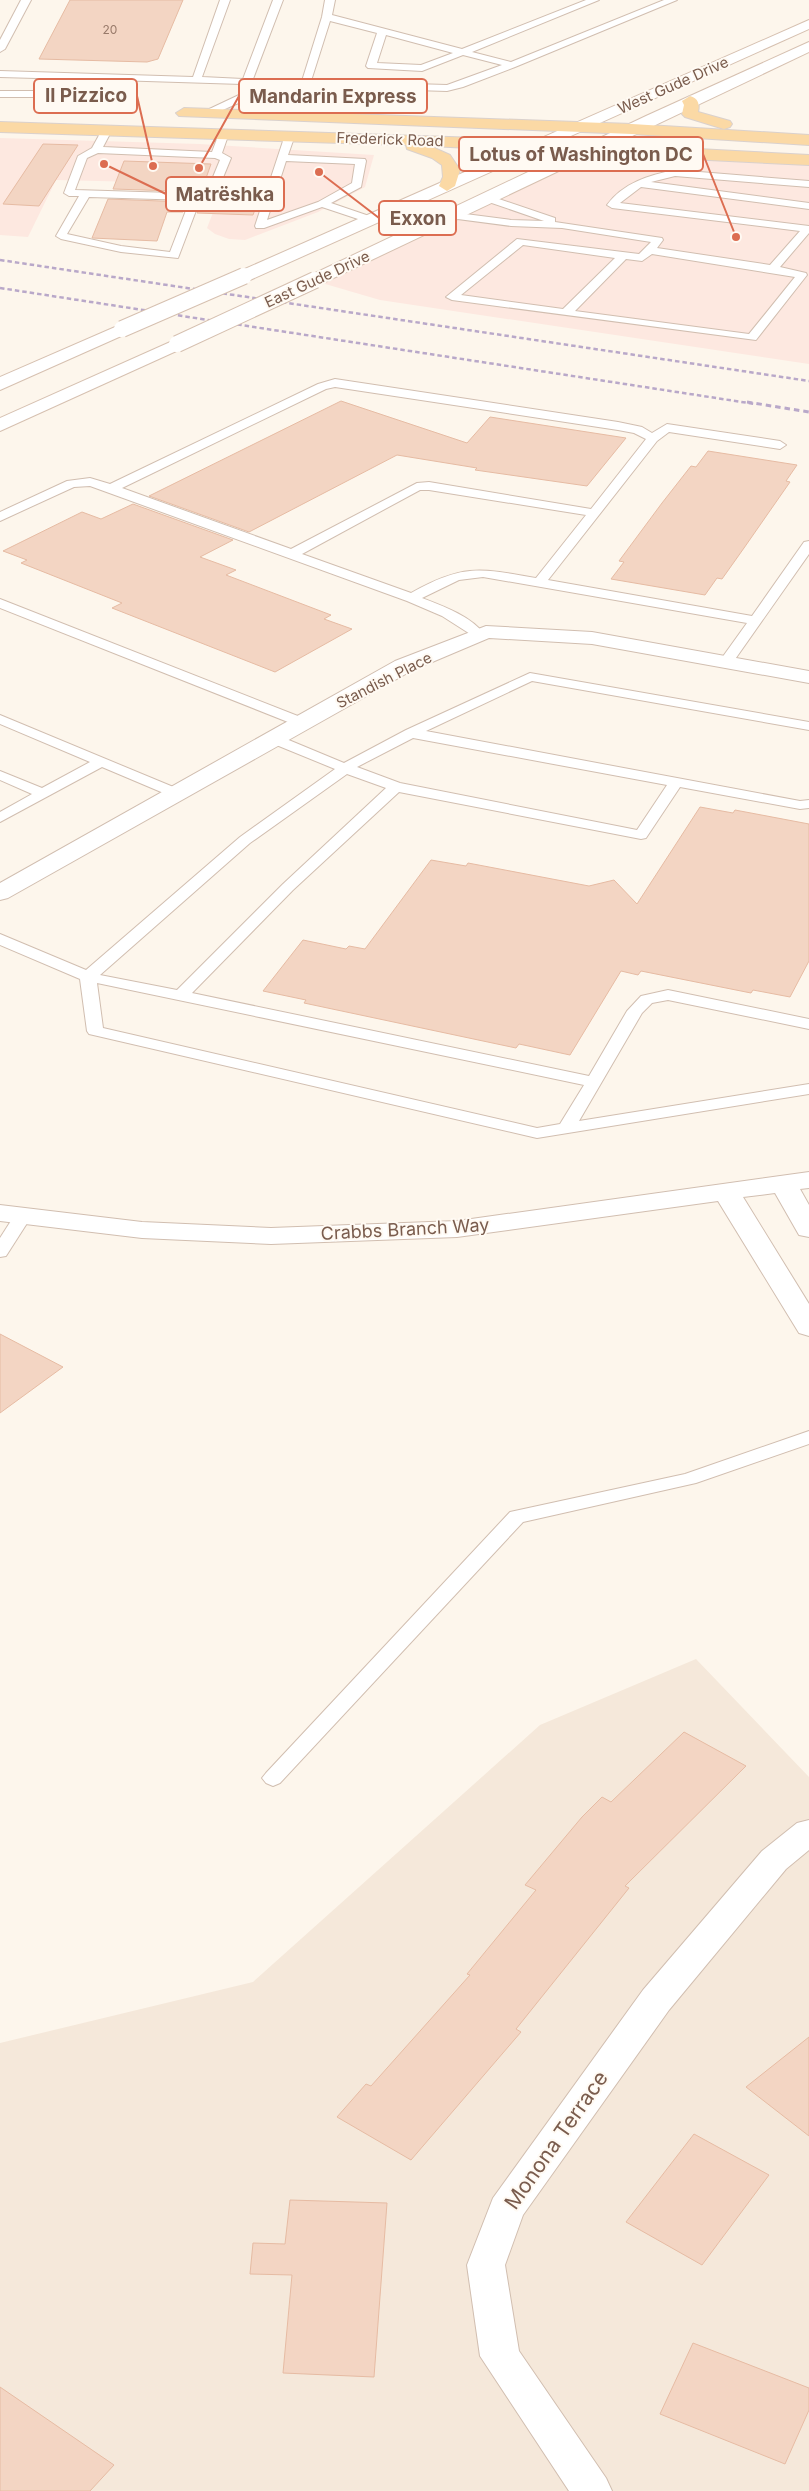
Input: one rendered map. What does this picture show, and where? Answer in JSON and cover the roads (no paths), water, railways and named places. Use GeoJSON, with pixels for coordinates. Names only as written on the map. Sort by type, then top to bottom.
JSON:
{"type":"FeatureCollection","features":[{"type":"Feature","properties":{"kind":"main road","name":"West Gude Drive"},"geometry":{"type":"LineString","coordinates":[[536,146],[809,24]]}},
{"type":"Feature","properties":{"kind":"main road","name":"West Gude Drive"},"geometry":{"type":"LineString","coordinates":[[632,129],[809,46]]}},
{"type":"Feature","properties":{"kind":"main road"},"geometry":{"type":"LineString","coordinates":[[690,101],[692,105],[689,112],[699,117],[748,129],[783,132],[809,139]]}},
{"type":"Feature","properties":{"kind":"main road"},"geometry":{"type":"LineString","coordinates":[[0,108],[39,109]]}},
{"type":"Feature","properties":{"kind":"main road","name":"Frederick Road"},"geometry":{"type":"LineString","coordinates":[[167,112],[632,129],[809,139]]}},
{"type":"Feature","properties":{"kind":"main road","name":"Frederick Road"},"geometry":{"type":"LineString","coordinates":[[0,127],[290,135],[593,148],[809,160]]}},
{"type":"Feature","properties":{"kind":"main road","name":"East Gude Drive"},"geometry":{"type":"LineString","coordinates":[[0,425],[315,280],[632,129]]}},
{"type":"Feature","properties":{"kind":"main road"},"geometry":{"type":"LineString","coordinates":[[393,140],[434,153],[448,160],[453,171],[453,177],[447,186]]}},
{"type":"Feature","properties":{"kind":"main road","name":"East Gude Drive"},"geometry":{"type":"LineString","coordinates":[[0,384],[536,146]]}},
{"type":"Feature","properties":{"kind":"main road","name":"Standish Place"},"geometry":{"type":"LineString","coordinates":[[0,893],[403,666],[486,632],[592,638],[809,677]]}},
{"type":"Feature","properties":{"kind":"main road","name":"Crabbs Branch Way"},"geometry":{"type":"LineString","coordinates":[[11,1215],[142,1230],[271,1236],[457,1229],[809,1180]]}},
{"type":"Feature","properties":{"kind":"main road"},"geometry":{"type":"LineString","coordinates":[[782,1183],[809,1229]]}},
{"type":"Feature","properties":{"kind":"main road"},"geometry":{"type":"LineString","coordinates":[[726,1191],[809,1327]]}},
{"type":"Feature","properties":{"kind":"main road","name":"Monona Terrace"},"geometry":{"type":"LineString","coordinates":[[592,2491],[500,2356],[486,2265],[506,2209],[656,2000],[774,1860],[809,1832]]}},
{"type":"Feature","properties":{"kind":"lane"},"geometry":{"type":"LineString","coordinates":[[0,49],[26,0]]}},
{"type":"Feature","properties":{"kind":"lane"},"geometry":{"type":"LineString","coordinates":[[198,80],[225,0]]}},
{"type":"Feature","properties":{"kind":"lane"},"geometry":{"type":"LineString","coordinates":[[244,97],[247,81],[278,0]]}},
{"type":"Feature","properties":{"kind":"lane"},"geometry":{"type":"LineString","coordinates":[[306,82],[327,17],[330,0]]}},
{"type":"Feature","properties":{"kind":"lane"},"geometry":{"type":"LineString","coordinates":[[382,32],[371,66],[422,68],[594,0]]}},
{"type":"Feature","properties":{"kind":"lane"},"geometry":{"type":"LineString","coordinates":[[0,74],[306,82],[447,88],[460,85],[512,65],[672,0]]}},
{"type":"Feature","properties":{"kind":"lane"},"geometry":{"type":"LineString","coordinates":[[327,17],[512,65]]}},
{"type":"Feature","properties":{"kind":"lane"},"geometry":{"type":"LineString","coordinates":[[0,94],[63,94],[73,89],[80,76]]}},
{"type":"Feature","properties":{"kind":"lane"},"geometry":{"type":"LineString","coordinates":[[206,114],[244,97]]}},
{"type":"Feature","properties":{"kind":"lane"},"geometry":{"type":"LineString","coordinates":[[244,97],[273,115]]}},
{"type":"Feature","properties":{"kind":"lane"},"geometry":{"type":"LineString","coordinates":[[96,150],[107,130]]}},
{"type":"Feature","properties":{"kind":"lane"},"geometry":{"type":"LineString","coordinates":[[216,155],[224,133]]}},
{"type":"Feature","properties":{"kind":"lane"},"geometry":{"type":"LineString","coordinates":[[283,158],[361,161],[357,185],[322,204],[260,226],[290,135]]}},
{"type":"Feature","properties":{"kind":"lane"},"geometry":{"type":"LineString","coordinates":[[96,150],[216,155],[226,158],[210,197],[69,193],[83,156],[96,150]]}},
{"type":"Feature","properties":{"kind":"lane"},"geometry":{"type":"LineString","coordinates":[[808,229],[612,205],[620,196],[639,184],[654,177],[675,173],[809,184]]}},
{"type":"Feature","properties":{"kind":"lane"},"geometry":{"type":"LineString","coordinates":[[639,184],[809,206]]}},
{"type":"Feature","properties":{"kind":"lane"},"geometry":{"type":"LineString","coordinates":[[86,193],[61,236],[174,256],[196,197]]}},
{"type":"Feature","properties":{"kind":"lane"},"geometry":{"type":"LineString","coordinates":[[487,198],[562,225]]}},
{"type":"Feature","properties":{"kind":"lane"},"geometry":{"type":"LineString","coordinates":[[322,204],[371,220]]}},
{"type":"Feature","properties":{"kind":"lane"},"geometry":{"type":"LineString","coordinates":[[450,215],[511,223],[562,225],[658,240],[642,258],[521,241],[452,297],[752,338],[802,274],[650,250]]}},
{"type":"Feature","properties":{"kind":"lane"},"geometry":{"type":"LineString","coordinates":[[773,268],[808,229]]}},
{"type":"Feature","properties":{"kind":"lane"},"geometry":{"type":"LineString","coordinates":[[566,314],[624,255]]}},
{"type":"Feature","properties":{"kind":"lane"},"geometry":{"type":"LineString","coordinates":[[111,488],[322,386],[334,383],[618,426],[638,430],[653,438]]}},
{"type":"Feature","properties":{"kind":"lane"},"geometry":{"type":"LineString","coordinates":[[538,584],[653,438],[667,428],[780,445]]}},
{"type":"Feature","properties":{"kind":"lane"},"geometry":{"type":"LineString","coordinates":[[0,517],[70,484],[90,482],[111,488],[446,611],[465,623],[478,635]]}},
{"type":"Feature","properties":{"kind":"lane"},"geometry":{"type":"LineString","coordinates":[[292,554],[417,487],[429,486],[594,513]]}},
{"type":"Feature","properties":{"kind":"lane"},"geometry":{"type":"LineString","coordinates":[[726,662],[809,545]]}},
{"type":"Feature","properties":{"kind":"lane"},"geometry":{"type":"LineString","coordinates":[[412,598],[446,580],[464,574],[483,574],[755,621]]}},
{"type":"Feature","properties":{"kind":"lane"},"geometry":{"type":"LineString","coordinates":[[0,604],[303,723]]}},
{"type":"Feature","properties":{"kind":"lane"},"geometry":{"type":"LineString","coordinates":[[88,977],[244,840],[345,768],[411,733],[530,677],[551,678],[809,726]]}},
{"type":"Feature","properties":{"kind":"lane"},"geometry":{"type":"LineString","coordinates":[[0,719],[178,794]]}},
{"type":"Feature","properties":{"kind":"lane"},"geometry":{"type":"LineString","coordinates":[[411,733],[800,806],[809,804]]}},
{"type":"Feature","properties":{"kind":"lane"},"geometry":{"type":"LineString","coordinates":[[274,739],[396,787],[641,835],[676,782]]}},
{"type":"Feature","properties":{"kind":"lane"},"geometry":{"type":"LineString","coordinates":[[0,818],[100,762]]}},
{"type":"Feature","properties":{"kind":"lane"},"geometry":{"type":"LineString","coordinates":[[0,775],[43,794]]}},
{"type":"Feature","properties":{"kind":"lane"},"geometry":{"type":"LineString","coordinates":[[181,995],[288,887],[396,787]]}},
{"type":"Feature","properties":{"kind":"lane"},"geometry":{"type":"LineString","coordinates":[[0,939],[88,977],[593,1082]]}},
{"type":"Feature","properties":{"kind":"lane"},"geometry":{"type":"LineString","coordinates":[[88,977],[95,1031],[537,1133],[809,1089]]}},
{"type":"Feature","properties":{"kind":"lane"},"geometry":{"type":"LineString","coordinates":[[566,1128],[635,1011],[647,999],[668,995],[809,1024]]}},
{"type":"Feature","properties":{"kind":"lane"},"geometry":{"type":"LineString","coordinates":[[0,1252],[11,1215]]}},
{"type":"Feature","properties":{"kind":"lane"},"geometry":{"type":"LineString","coordinates":[[274,1778],[517,1517],[690,1479],[809,1437]]}},
{"type":"Feature","properties":{"kind":"railway"},"geometry":{"type":"LineString","coordinates":[[0,260],[809,381]]}},
{"type":"Feature","properties":{"kind":"railway"},"geometry":{"type":"LineString","coordinates":[[0,288],[755,404]]}},
{"type":"Feature","properties":{"kind":"railway"},"geometry":{"type":"LineString","coordinates":[[747,402],[809,412]]}},
{"type":"Feature","properties":{"kind":"place","name":"Matrëshka"},"geometry":{"type":"Point","coordinates":[104,164]}},
{"type":"Feature","properties":{"kind":"place","name":"Il Pizzico"},"geometry":{"type":"Point","coordinates":[153,166]}},
{"type":"Feature","properties":{"kind":"place","name":"Mandarin Express"},"geometry":{"type":"Point","coordinates":[199,168]}},
{"type":"Feature","properties":{"kind":"place","name":"Exxon"},"geometry":{"type":"Point","coordinates":[319,172]}},
{"type":"Feature","properties":{"kind":"place","name":"Lotus of Washington DC"},"geometry":{"type":"Point","coordinates":[736,237]}}]}
